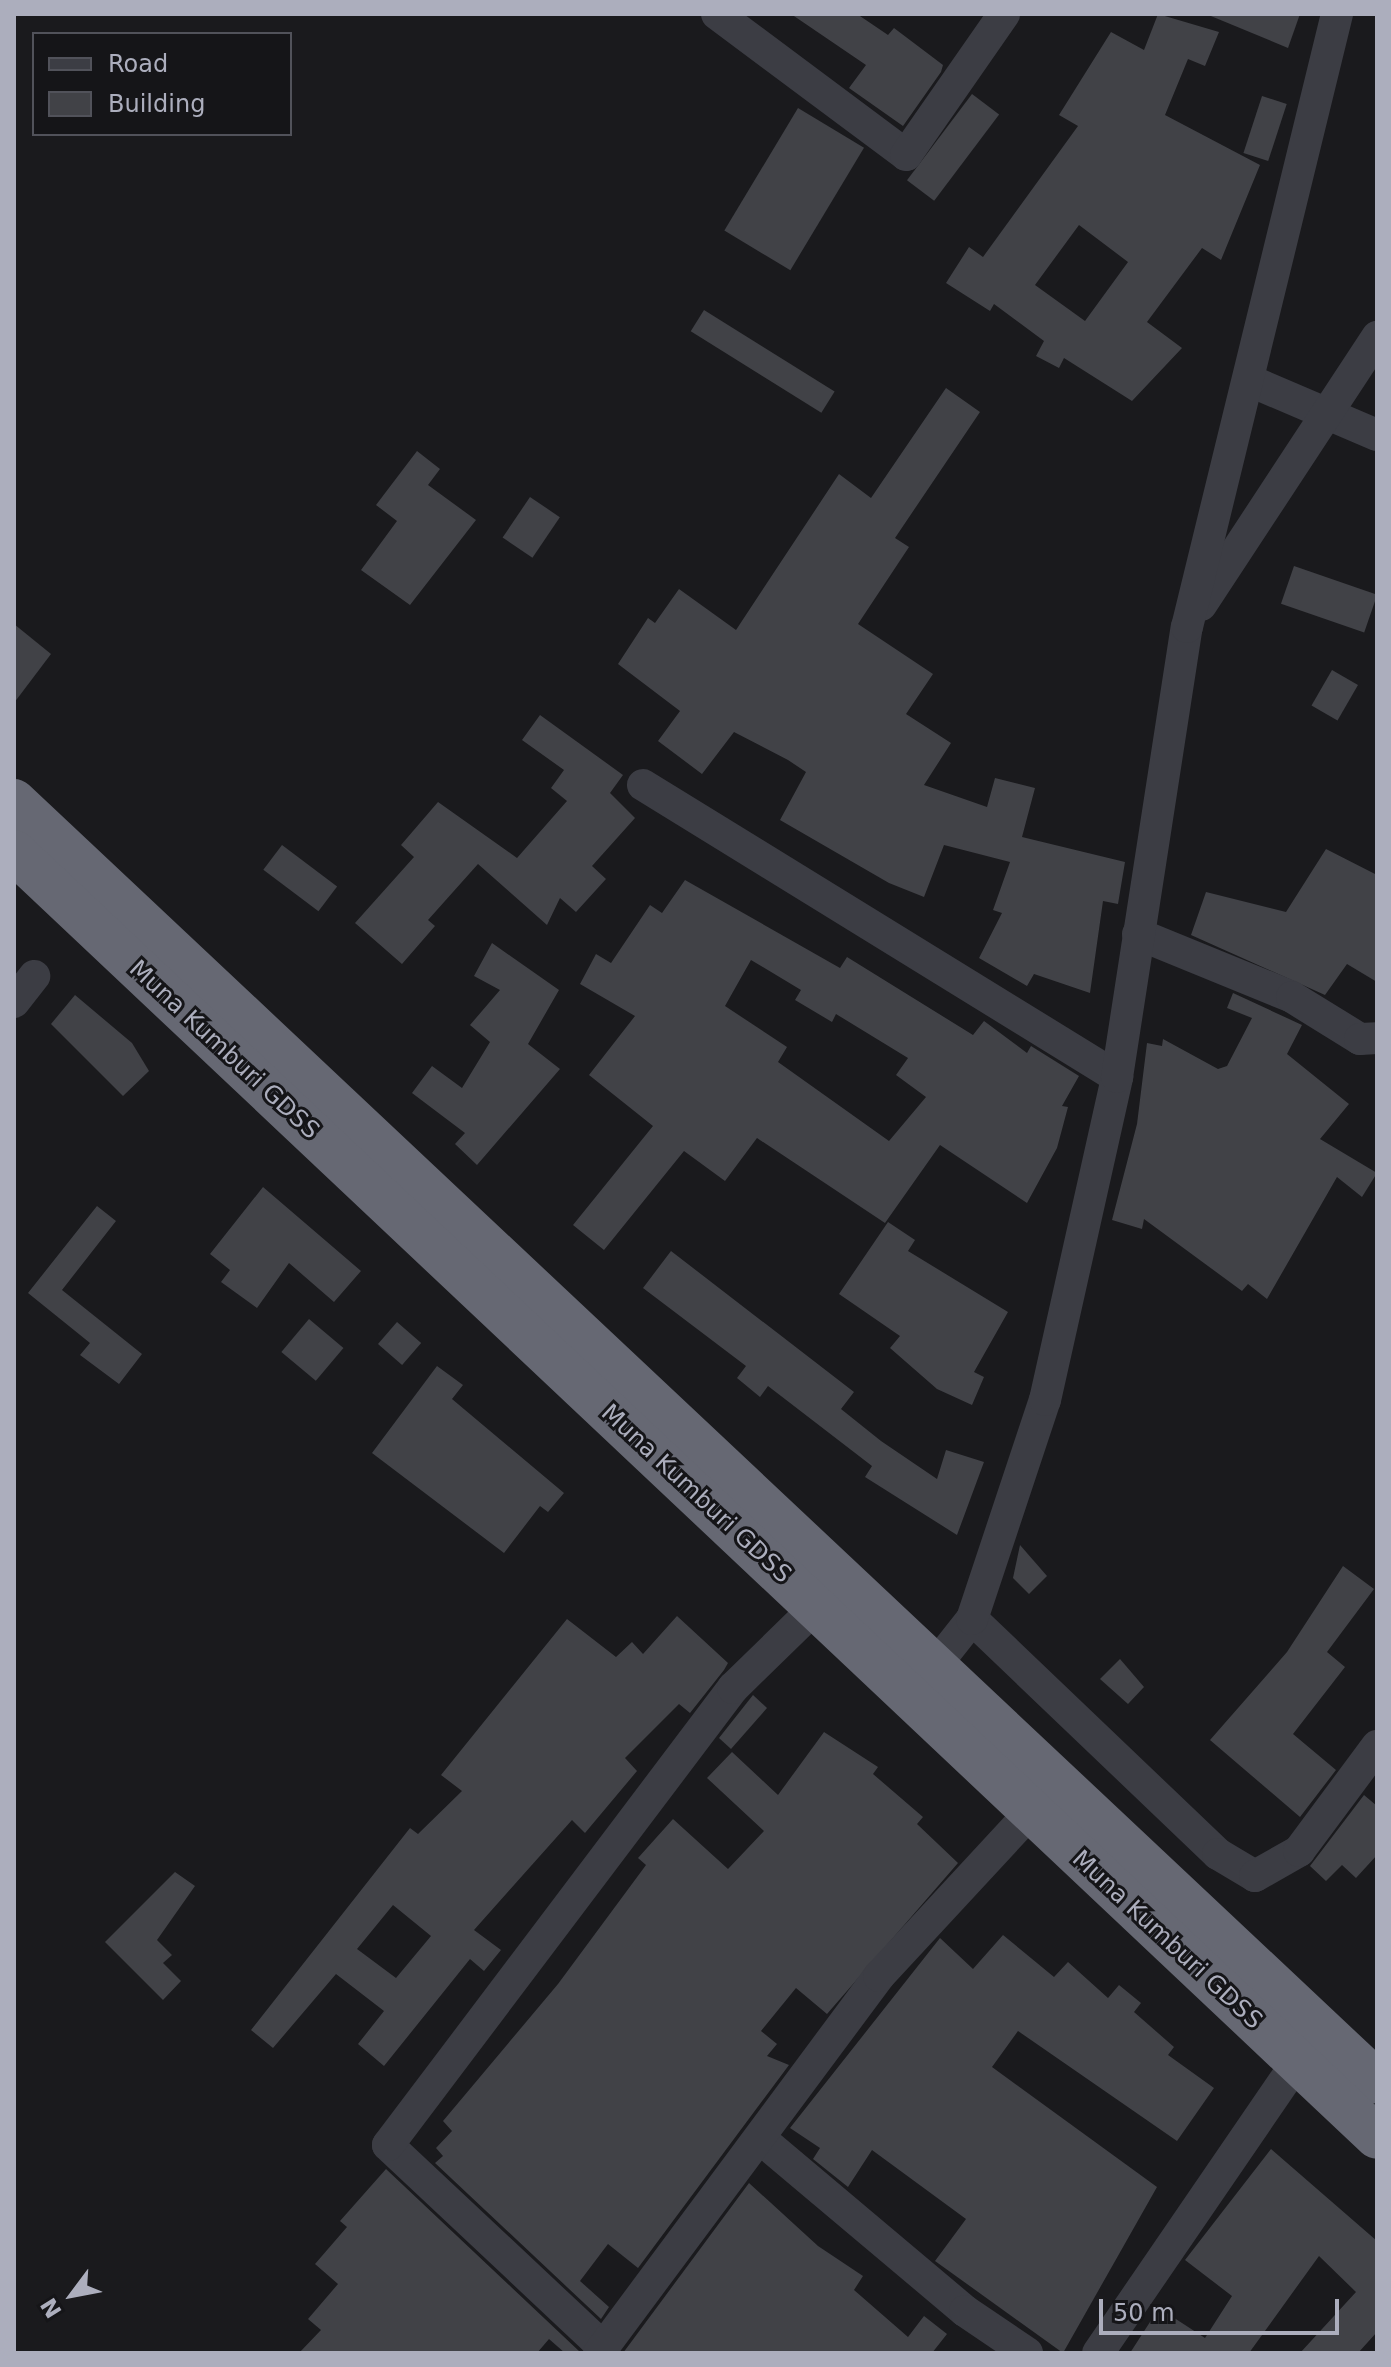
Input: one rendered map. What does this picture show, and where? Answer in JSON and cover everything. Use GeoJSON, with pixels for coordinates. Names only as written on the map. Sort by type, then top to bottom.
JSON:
{"type":"FeatureCollection","features":[{"type":"Feature","properties":{"kind":"highway","name":"Muna Kumburi GDSS"},"geometry":{"type":"LineString","coordinates":[[14,801],[923,1681],[1377,2082]]}},
{"type":"Feature","properties":{"kind":"highway","name":"Muna Kumburi GDSS"},"geometry":{"type":"LineString","coordinates":[[14,852],[816,1607],[923,1681],[1031,1812],[1377,2137]]}},
{"type":"Feature","properties":{"kind":"street"},"geometry":{"type":"LineString","coordinates":[[717,14],[906,155],[1004,14]]}},
{"type":"Feature","properties":{"kind":"street"},"geometry":{"type":"LineString","coordinates":[[923,1681],[972,1619],[1045,1400],[1117,1077],[1187,627],[1337,14]]}},
{"type":"Feature","properties":{"kind":"street"},"geometry":{"type":"LineString","coordinates":[[1187,627],[1377,337]]}},
{"type":"Feature","properties":{"kind":"street"},"geometry":{"type":"LineString","coordinates":[[1248,380],[1329,409],[1377,435]]}},
{"type":"Feature","properties":{"kind":"street"},"geometry":{"type":"LineString","coordinates":[[643,785],[1117,1077]]}},
{"type":"Feature","properties":{"kind":"street"},"geometry":{"type":"LineString","coordinates":[[1138,934],[1292,997],[1360,1039],[1377,1038]]}},
{"type":"Feature","properties":{"kind":"street"},"geometry":{"type":"LineString","coordinates":[[14,1002],[34,976]]}},
{"type":"Feature","properties":{"kind":"street"},"geometry":{"type":"LineString","coordinates":[[816,1607],[733,1688],[388,2145],[601,2350],[762,2140],[879,1976],[1031,1812]]}},
{"type":"Feature","properties":{"kind":"street"},"geometry":{"type":"LineString","coordinates":[[972,1619],[1218,1854],[1255,1876],[1299,1851],[1377,1746]]}},
{"type":"Feature","properties":{"kind":"street"},"geometry":{"type":"LineString","coordinates":[[1098,2353],[1297,2062]]}},
{"type":"Feature","properties":{"kind":"street"},"geometry":{"type":"LineString","coordinates":[[762,2140],[965,2311],[1027,2353]]}},
{"type":"Feature","properties":{"kind":"building"},"geometry":{"type":"Polygon","coordinates":[[[791,14],[857,14],[888,35],[894,28],[943,65],[941,72],[903,126],[849,88],[866,65],[791,14]]]}},
{"type":"Feature","properties":{"kind":"building"},"geometry":{"type":"Polygon","coordinates":[[[1158,14],[1219,32],[1205,66],[1188,59],[1165,115],[1260,165],[1221,260],[1202,248],[1147,322],[1182,348],[1132,401],[1064,358],[1059,368],[1036,356],[1044,341],[994,304],[990,311],[946,283],[969,247],[983,257],[1078,126],[1059,115],[1111,32],[1144,50],[1158,14]],[[1079,225],[1035,285],[1085,321],[1128,262],[1079,225]]]}},
{"type":"Feature","properties":{"kind":"building"},"geometry":{"type":"Polygon","coordinates":[[[1206,14],[1300,14],[1288,48],[1206,14]]]}},
{"type":"Feature","properties":{"kind":"building"},"geometry":{"type":"Polygon","coordinates":[[[972,94],[999,114],[934,201],[907,180],[972,94]]]}},
{"type":"Feature","properties":{"kind":"building"},"geometry":{"type":"Polygon","coordinates":[[[1262,96],[1287,104],[1268,161],[1243,153],[1262,96]]]}},
{"type":"Feature","properties":{"kind":"building"},"geometry":{"type":"Polygon","coordinates":[[[798,108],[864,148],[790,270],[724,231],[798,108]]]}},
{"type":"Feature","properties":{"kind":"building"},"geometry":{"type":"Polygon","coordinates":[[[704,310],[835,392],[821,413],[691,331],[704,310]]]}},
{"type":"Feature","properties":{"kind":"building"},"geometry":{"type":"Polygon","coordinates":[[[946,388],[980,412],[895,538],[909,547],[858,624],[933,674],[906,714],[951,743],[924,785],[987,807],[995,778],[1035,788],[1022,837],[1125,862],[1118,904],[1103,901],[1090,993],[1034,974],[1027,986],[979,958],[1002,913],[993,910],[1010,862],[944,845],[924,897],[889,883],[780,820],[806,772],[788,760],[734,732],[702,774],[658,741],[680,711],[618,664],[648,618],[655,623],[679,589],[736,630],[839,474],[871,498],[946,388]]]}},
{"type":"Feature","properties":{"kind":"building"},"geometry":{"type":"Polygon","coordinates":[[[417,451],[440,469],[428,485],[476,520],[410,605],[361,570],[397,521],[376,505],[417,451]]]}},
{"type":"Feature","properties":{"kind":"building"},"geometry":{"type":"Polygon","coordinates":[[[530,497],[560,517],[532,558],[503,538],[530,497]]]}},
{"type":"Feature","properties":{"kind":"building"},"geometry":{"type":"Polygon","coordinates":[[[1294,566],[1377,595],[1364,632],[1281,604],[1294,566]]]}},
{"type":"Feature","properties":{"kind":"building"},"geometry":{"type":"Polygon","coordinates":[[[14,624],[51,654],[14,703],[14,624]]]}},
{"type":"Feature","properties":{"kind":"building"},"geometry":{"type":"Polygon","coordinates":[[[1332,670],[1358,685],[1337,721],[1312,706],[1332,670]]]}},
{"type":"Feature","properties":{"kind":"building"},"geometry":{"type":"Polygon","coordinates":[[[540,715],[623,775],[610,793],[635,818],[592,866],[606,879],[576,912],[560,898],[547,925],[478,864],[428,920],[435,926],[402,964],[355,923],[414,857],[401,845],[438,802],[517,858],[567,801],[551,788],[564,770],[522,740],[540,715]]]}},
{"type":"Feature","properties":{"kind":"building"},"geometry":{"type":"Polygon","coordinates":[[[282,845],[337,887],[318,911],[263,870],[282,845]]]}},
{"type":"Feature","properties":{"kind":"building"},"geometry":{"type":"Polygon","coordinates":[[[1326,849],[1377,875],[1377,982],[1347,964],[1325,995],[1191,935],[1206,892],[1286,912],[1326,849]]]}},
{"type":"Feature","properties":{"kind":"building"},"geometry":{"type":"Polygon","coordinates":[[[685,880],[840,968],[847,957],[973,1035],[984,1021],[1027,1053],[1031,1046],[1079,1076],[1062,1106],[1068,1107],[1057,1148],[1027,1203],[940,1145],[885,1223],[757,1138],[725,1181],[684,1151],[604,1250],[573,1225],[653,1126],[589,1075],[635,1016],[580,984],[596,954],[611,963],[650,905],[662,913],[685,880]],[[751,960],[725,1006],[787,1047],[778,1062],[889,1141],[926,1097],[896,1075],[908,1058],[836,1014],[832,1022],[795,1000],[801,990],[751,960]]]}},
{"type":"Feature","properties":{"kind":"building"},"geometry":{"type":"Polygon","coordinates":[[[492,943],[559,990],[528,1044],[560,1069],[477,1165],[455,1144],[465,1133],[412,1093],[432,1066],[462,1088],[490,1042],[470,1025],[500,990],[474,976],[492,943]]]}},
{"type":"Feature","properties":{"kind":"building"},"geometry":{"type":"Polygon","coordinates":[[[1233,993],[1302,1025],[1287,1054],[1349,1104],[1320,1139],[1377,1173],[1362,1197],[1337,1177],[1267,1299],[1248,1284],[1242,1291],[1144,1219],[1142,1229],[1112,1220],[1137,1124],[1147,1043],[1162,1046],[1163,1039],[1218,1069],[1227,1066],[1252,1018],[1227,1008],[1233,993]]]}},
{"type":"Feature","properties":{"kind":"building"},"geometry":{"type":"Polygon","coordinates":[[[75,995],[132,1043],[149,1071],[123,1096],[51,1024],[75,995]]]}},
{"type":"Feature","properties":{"kind":"building"},"geometry":{"type":"Polygon","coordinates":[[[263,1187],[361,1271],[334,1302],[289,1263],[257,1308],[221,1282],[230,1270],[210,1254],[263,1187]]]}},
{"type":"Feature","properties":{"kind":"building"},"geometry":{"type":"Polygon","coordinates":[[[97,1206],[116,1221],[62,1290],[142,1354],[119,1384],[80,1355],[90,1343],[28,1293],[97,1206]]]}},
{"type":"Feature","properties":{"kind":"building"},"geometry":{"type":"Polygon","coordinates":[[[888,1222],[915,1240],[908,1251],[1008,1312],[974,1372],[984,1377],[972,1405],[937,1389],[890,1348],[900,1336],[839,1294],[888,1222]]]}},
{"type":"Feature","properties":{"kind":"building"},"geometry":{"type":"Polygon","coordinates":[[[671,1251],[854,1392],[841,1409],[937,1479],[946,1450],[984,1462],[957,1535],[865,1477],[872,1466],[768,1386],[760,1397],[737,1378],[746,1366],[643,1288],[671,1251]]]}},
{"type":"Feature","properties":{"kind":"building"},"geometry":{"type":"Polygon","coordinates":[[[309,1319],[343,1348],[316,1381],[281,1352],[309,1319]]]}},
{"type":"Feature","properties":{"kind":"building"},"geometry":{"type":"Polygon","coordinates":[[[397,1322],[421,1343],[402,1365],[378,1344],[397,1322]]]}},
{"type":"Feature","properties":{"kind":"building"},"geometry":{"type":"Polygon","coordinates":[[[437,1366],[463,1385],[452,1399],[564,1493],[548,1512],[540,1506],[504,1553],[372,1453],[437,1366]]]}},
{"type":"Feature","properties":{"kind":"building"},"geometry":{"type":"Polygon","coordinates":[[[1020,1545],[1047,1576],[1029,1594],[1013,1578],[1020,1545]]]}},
{"type":"Feature","properties":{"kind":"building"},"geometry":{"type":"Polygon","coordinates":[[[1343,1566],[1374,1589],[1327,1652],[1345,1667],[1293,1734],[1336,1770],[1300,1817],[1210,1740],[1287,1652],[1343,1566]]]}},
{"type":"Feature","properties":{"kind":"building"},"geometry":{"type":"Polygon","coordinates":[[[677,1616],[728,1663],[690,1713],[679,1704],[625,1758],[637,1771],[585,1833],[572,1820],[474,1930],[501,1950],[484,1971],[470,1959],[384,2066],[358,2044],[384,2011],[336,1974],[273,2048],[251,2030],[410,1828],[418,1834],[462,1791],[441,1775],[567,1619],[616,1657],[632,1642],[643,1654],[677,1616]],[[393,1905],[357,1949],[396,1978],[431,1936],[393,1905]]]}},
{"type":"Feature","properties":{"kind":"building"},"geometry":{"type":"Polygon","coordinates":[[[1120,1659],[1144,1687],[1128,1704],[1100,1679],[1120,1659]]]}},
{"type":"Feature","properties":{"kind":"building"},"geometry":{"type":"Polygon","coordinates":[[[753,1695],[767,1708],[731,1749],[719,1738],[753,1695]]]}},
{"type":"Feature","properties":{"kind":"building"},"geometry":{"type":"Polygon","coordinates":[[[824,1732],[878,1767],[873,1774],[923,1817],[917,1824],[958,1863],[827,2014],[796,1988],[761,2031],[777,2044],[767,2056],[789,2065],[638,2268],[608,2244],[580,2281],[609,2307],[601,2319],[435,2163],[443,2156],[436,2148],[452,2131],[443,2121],[558,1984],[646,1865],[638,1858],[673,1819],[728,1869],[764,1831],[707,1778],[732,1752],[778,1795],[824,1732]]]}},
{"type":"Feature","properties":{"kind":"building"},"geometry":{"type":"Polygon","coordinates":[[[1364,1795],[1377,1806],[1377,1855],[1356,1878],[1342,1865],[1326,1881],[1310,1866],[1364,1795]]]}},
{"type":"Feature","properties":{"kind":"building"},"geometry":{"type":"Polygon","coordinates":[[[175,1872],[195,1886],[157,1940],[172,1955],[163,1963],[181,1981],[163,2000],[105,1942],[175,1872]]]}},
{"type":"Feature","properties":{"kind":"building"},"geometry":{"type":"Polygon","coordinates":[[[1003,1935],[1054,1977],[1068,1962],[1108,1998],[1119,1985],[1141,2003],[1134,2012],[1174,2047],[1168,2055],[1214,2088],[1177,2141],[1018,2031],[992,2067],[1157,2187],[1063,2353],[935,2261],[966,2219],[872,2150],[848,2187],[813,2159],[820,2148],[790,2128],[940,1938],[973,1969],[1003,1935]]]}},
{"type":"Feature","properties":{"kind":"building"},"geometry":{"type":"Polygon","coordinates":[[[1271,2149],[1377,2241],[1377,2332],[1358,2353],[1300,2353],[1356,2292],[1319,2256],[1249,2353],[1130,2353],[1159,2308],[1205,2338],[1232,2296],[1185,2260],[1271,2149]]]}},
{"type":"Feature","properties":{"kind":"building"},"geometry":{"type":"Polygon","coordinates":[[[386,2169],[580,2353],[565,2353],[549,2339],[537,2353],[299,2353],[321,2330],[308,2319],[338,2284],[315,2264],[347,2227],[340,2221],[386,2169]]]}},
{"type":"Feature","properties":{"kind":"building"},"geometry":{"type":"Polygon","coordinates":[[[749,2183],[818,2246],[863,2276],[854,2290],[908,2337],[924,2316],[947,2334],[932,2353],[623,2353],[749,2183]]]}}]}
